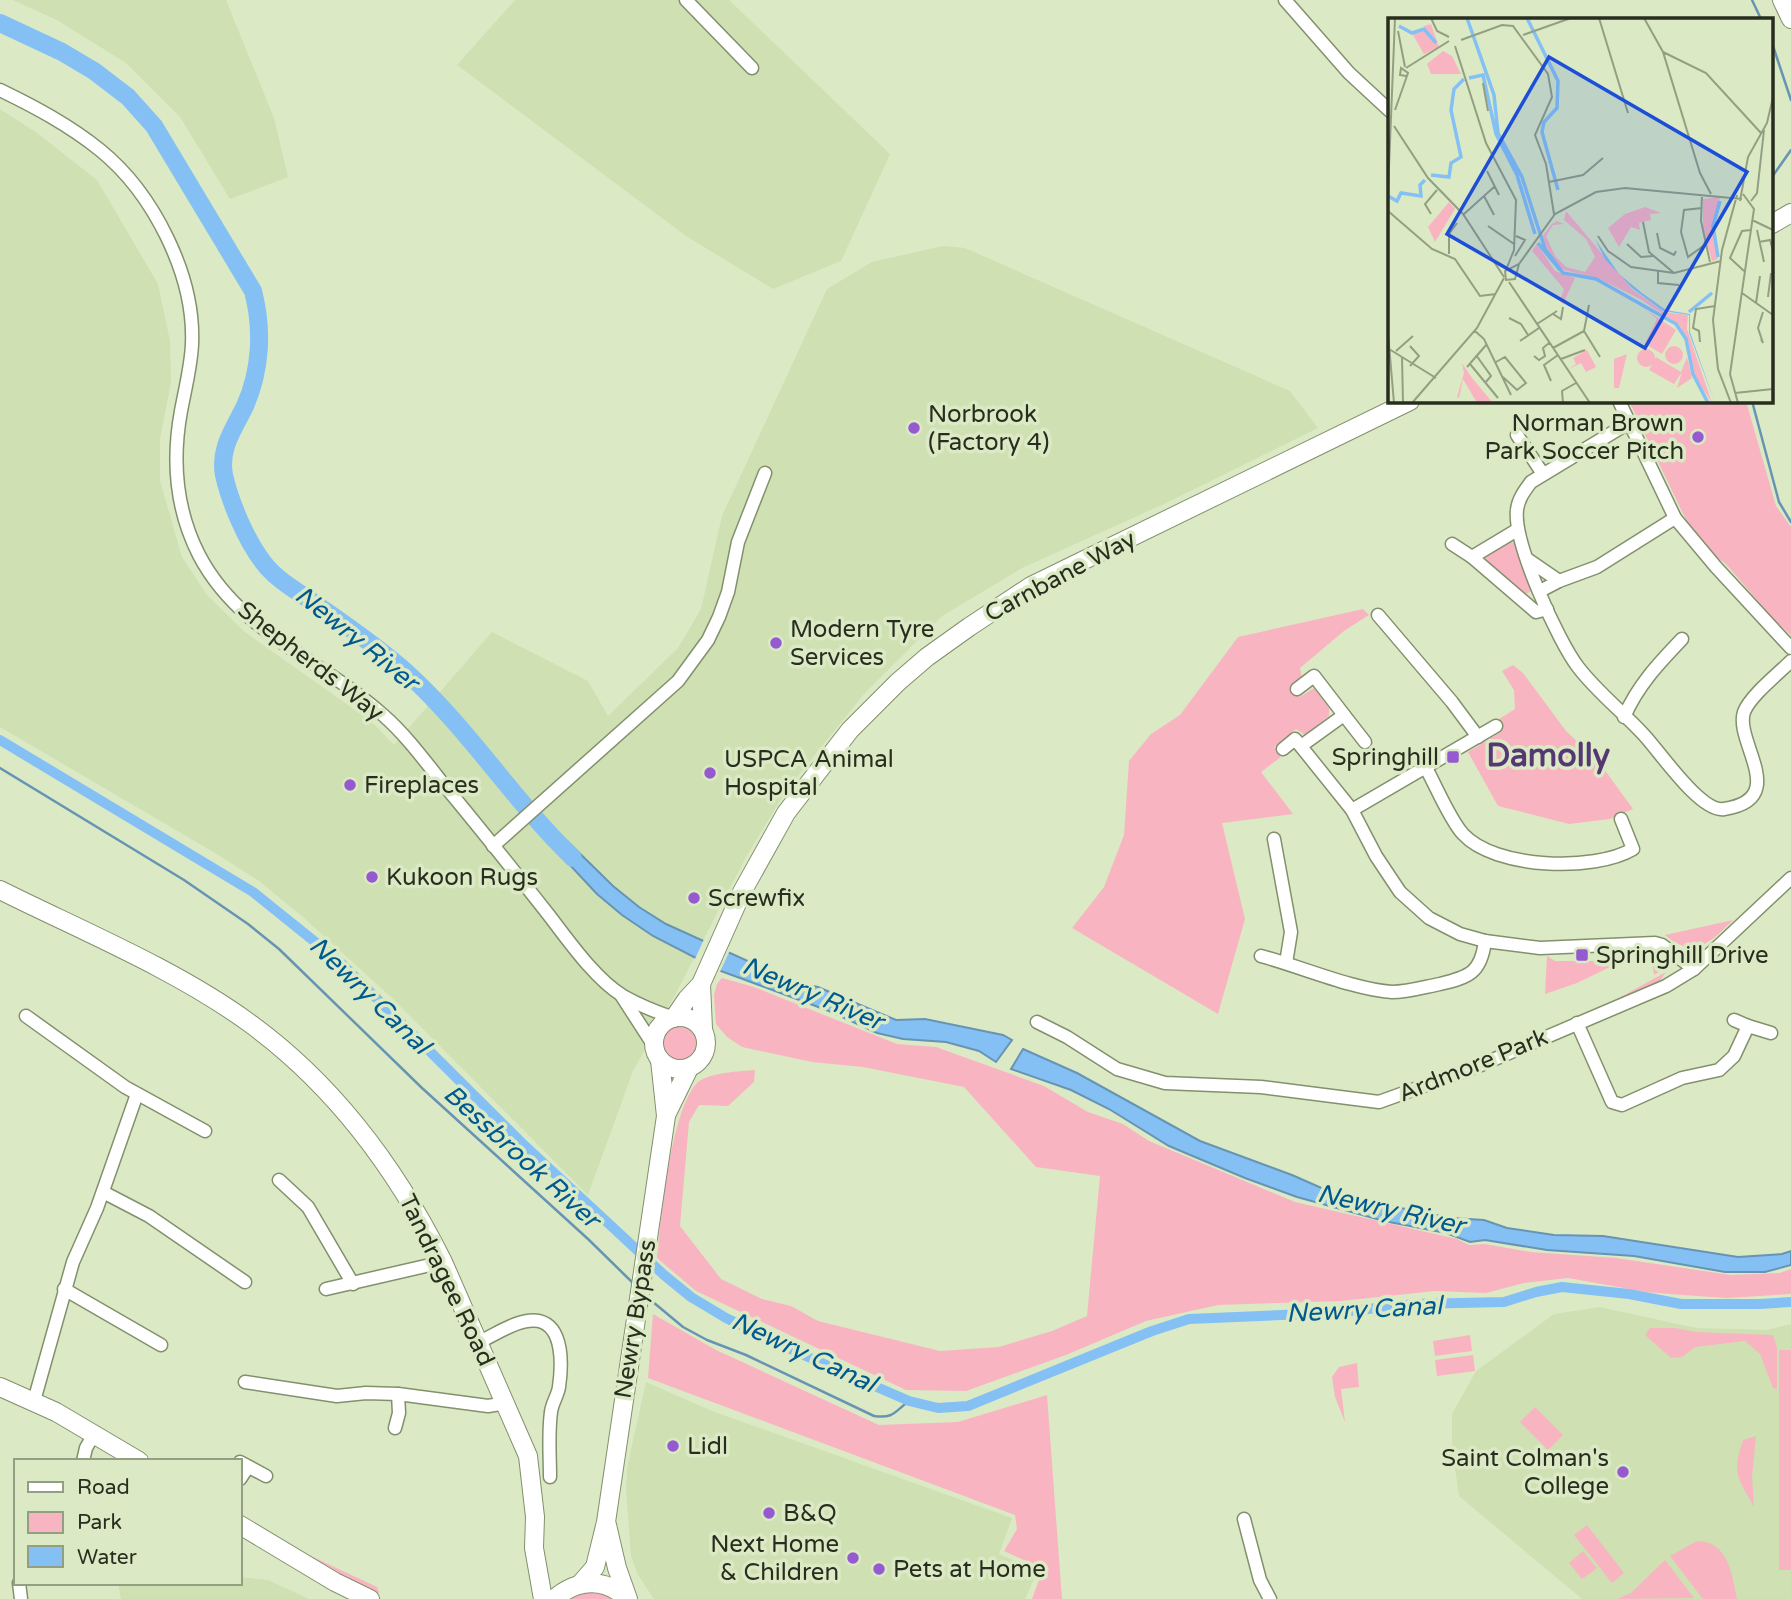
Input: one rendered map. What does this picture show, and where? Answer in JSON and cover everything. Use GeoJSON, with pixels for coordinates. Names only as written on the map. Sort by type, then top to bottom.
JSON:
{"type":"FeatureCollection","features":[{"type":"Feature","properties":{"kind":"highway"},"geometry":{"type":"LineString","coordinates":[[1782,0],[1791,19]]}},
{"type":"Feature","properties":{"kind":"highway","name":"Carnbane Way"},"geometry":{"type":"LineString","coordinates":[[704,979],[720,938],[762,852],[808,784],[850,730],[927,657],[1031,586],[1408,402]]}},
{"type":"Feature","properties":{"kind":"highway","name":"Tandragee Road"},"geometry":{"type":"LineString","coordinates":[[0,890],[210,997],[279,1045],[334,1099],[381,1156],[427,1230],[443,1262],[523,1442],[532,1470],[534,1548],[543,1599]]}},
{"type":"Feature","properties":{"kind":"highway"},"geometry":{"type":"LineString","coordinates":[[666,1116],[654,1038],[661,1025],[674,1018],[704,979]]}},
{"type":"Feature","properties":{"kind":"highway"},"geometry":{"type":"LineString","coordinates":[[657,1053],[674,1069],[696,1065],[705,1052],[704,979]]}},
{"type":"Feature","properties":{"kind":"highway"},"geometry":{"type":"LineString","coordinates":[[674,1018],[689,1018],[703,1029]]}},
{"type":"Feature","properties":{"kind":"highway"},"geometry":{"type":"LineString","coordinates":[[666,1116],[689,1068]]}},
{"type":"Feature","properties":{"kind":"highway","name":"Newry Bypass"},"geometry":{"type":"LineString","coordinates":[[582,1583],[595,1567],[606,1522],[666,1116]]}},
{"type":"Feature","properties":{"kind":"highway"},"geometry":{"type":"LineString","coordinates":[[0,1387],[34,1401],[136,1459]]}},
{"type":"Feature","properties":{"kind":"highway"},"geometry":{"type":"LineString","coordinates":[[606,1522],[628,1599]]}},
{"type":"Feature","properties":{"kind":"highway"},"geometry":{"type":"LineString","coordinates":[[242,1526],[335,1582],[370,1599]]}},
{"type":"Feature","properties":{"kind":"highway"},"geometry":{"type":"LineString","coordinates":[[540,1578],[559,1595],[582,1583],[602,1584],[612,1587],[628,1599]]}},
{"type":"Feature","properties":{"kind":"street"},"geometry":{"type":"LineString","coordinates":[[686,0],[752,68]]}},
{"type":"Feature","properties":{"kind":"street"},"geometry":{"type":"LineString","coordinates":[[1285,0],[1349,73],[1388,109]]}},
{"type":"Feature","properties":{"kind":"street","name":"Shepherds Way"},"geometry":{"type":"LineString","coordinates":[[0,90],[59,120],[103,152],[122,171],[151,210],[177,261],[186,289],[192,345],[176,444],[176,475],[180,503],[188,529],[199,555],[214,578],[253,621],[278,641],[349,687],[386,717],[577,950],[621,995],[657,1053]]}},
{"type":"Feature","properties":{"kind":"street"},"geometry":{"type":"LineString","coordinates":[[1620,402],[1675,518],[1718,570],[1791,648]]}},
{"type":"Feature","properties":{"kind":"street"},"geometry":{"type":"LineString","coordinates":[[1630,422],[1531,482],[1517,509],[1517,530],[1527,559],[1565,648],[1578,667],[1624,717],[1644,734],[1681,778],[1708,805],[1717,810],[1737,807],[1754,796],[1760,777],[1757,760],[1742,719],[1750,701],[1791,662]]}},
{"type":"Feature","properties":{"kind":"street"},"geometry":{"type":"LineString","coordinates":[[1517,435],[1543,474]]}},
{"type":"Feature","properties":{"kind":"street"},"geometry":{"type":"LineString","coordinates":[[494,846],[678,681],[695,659],[708,640],[728,592],[738,542],[765,474]]}},
{"type":"Feature","properties":{"kind":"street"},"geometry":{"type":"LineString","coordinates":[[1540,591],[1597,567],[1675,518]]}},
{"type":"Feature","properties":{"kind":"street"},"geometry":{"type":"LineString","coordinates":[[1472,557],[1517,530]]}},
{"type":"Feature","properties":{"kind":"street"},"geometry":{"type":"LineString","coordinates":[[1452,544],[1472,557],[1536,612],[1547,609]]}},
{"type":"Feature","properties":{"kind":"street"},"geometry":{"type":"LineString","coordinates":[[1527,559],[1559,581]]}},
{"type":"Feature","properties":{"kind":"street"},"geometry":{"type":"LineString","coordinates":[[1378,615],[1478,737]]}},
{"type":"Feature","properties":{"kind":"street"},"geometry":{"type":"LineString","coordinates":[[1624,717],[1634,694],[1651,671],[1682,639]]}},
{"type":"Feature","properties":{"kind":"street"},"geometry":{"type":"LineString","coordinates":[[1297,689],[1314,676],[1365,742]]}},
{"type":"Feature","properties":{"kind":"street"},"geometry":{"type":"LineString","coordinates":[[1301,746],[1344,715]]}},
{"type":"Feature","properties":{"kind":"street"},"geometry":{"type":"LineString","coordinates":[[1352,810],[1496,726]]}},
{"type":"Feature","properties":{"kind":"street"},"geometry":{"type":"LineString","coordinates":[[1283,749],[1295,739],[1352,810],[1387,873],[1415,908],[1447,928],[1485,941],[1539,948],[1585,948],[1647,942],[1662,945],[1694,969]]}},
{"type":"Feature","properties":{"kind":"street"},"geometry":{"type":"LineString","coordinates":[[1426,768],[1462,833],[1478,847],[1500,855],[1546,863],[1577,864],[1623,855],[1633,849],[1621,819]]}},
{"type":"Feature","properties":{"kind":"street"},"geometry":{"type":"LineString","coordinates":[[1274,839],[1291,932],[1286,963]]}},
{"type":"Feature","properties":{"kind":"street","name":"Ardmore Park"},"geometry":{"type":"LineString","coordinates":[[1037,1022],[1068,1037],[1117,1069],[1165,1083],[1261,1087],[1379,1102],[1476,1067],[1666,986],[1694,969],[1791,878]]}},
{"type":"Feature","properties":{"kind":"street"},"geometry":{"type":"LineString","coordinates":[[1261,957],[1361,986],[1390,992],[1404,991],[1472,974],[1480,964],[1485,941]]}},
{"type":"Feature","properties":{"kind":"street","name":"Shepherds Way"},"geometry":{"type":"LineString","coordinates":[[621,995],[674,1018]]}},
{"type":"Feature","properties":{"kind":"street"},"geometry":{"type":"LineString","coordinates":[[26,1016],[137,1094],[205,1131]]}},
{"type":"Feature","properties":{"kind":"street"},"geometry":{"type":"LineString","coordinates":[[1734,1020],[1771,1033]]}},
{"type":"Feature","properties":{"kind":"street"},"geometry":{"type":"LineString","coordinates":[[1577,1023],[1612,1102],[1622,1105],[1682,1078],[1719,1070],[1734,1056],[1748,1026]]}},
{"type":"Feature","properties":{"kind":"street"},"geometry":{"type":"LineString","coordinates":[[34,1401],[80,1242],[103,1192],[137,1094]]}},
{"type":"Feature","properties":{"kind":"street"},"geometry":{"type":"LineString","coordinates":[[279,1180],[308,1207],[353,1283]]}},
{"type":"Feature","properties":{"kind":"street"},"geometry":{"type":"LineString","coordinates":[[103,1192],[149,1216],[245,1282]]}},
{"type":"Feature","properties":{"kind":"street"},"geometry":{"type":"LineString","coordinates":[[326,1289],[443,1262]]}},
{"type":"Feature","properties":{"kind":"street"},"geometry":{"type":"LineString","coordinates":[[64,1290],[161,1345]]}},
{"type":"Feature","properties":{"kind":"street"},"geometry":{"type":"LineString","coordinates":[[479,1342],[520,1324],[538,1320],[548,1325],[559,1339],[559,1387],[551,1408],[550,1477]]}},
{"type":"Feature","properties":{"kind":"street"},"geometry":{"type":"LineString","coordinates":[[245,1382],[337,1396],[398,1394],[488,1406],[506,1403]]}},
{"type":"Feature","properties":{"kind":"street"},"geometry":{"type":"LineString","coordinates":[[395,1428],[399,1413],[398,1394]]}},
{"type":"Feature","properties":{"kind":"street"},"geometry":{"type":"LineString","coordinates":[[83,1459],[94,1434]]}},
{"type":"Feature","properties":{"kind":"street"},"geometry":{"type":"LineString","coordinates":[[244,1465],[266,1476]]}},
{"type":"Feature","properties":{"kind":"street"},"geometry":{"type":"LineString","coordinates":[[1244,1519],[1260,1580],[1270,1599]]}},
{"type":"Feature","properties":{"kind":"shaded area"},"geometry":{"type":"Polygon","coordinates":[[[13,0],[226,0],[274,118],[288,177],[230,199],[180,117],[126,63],[57,20],[13,0]]]}},
{"type":"Feature","properties":{"kind":"shaded area"},"geometry":{"type":"Polygon","coordinates":[[[515,0],[729,0],[890,154],[841,261],[773,289],[686,236],[457,65],[515,0]]]}},
{"type":"Feature","properties":{"kind":"shaded area"},"geometry":{"type":"Polygon","coordinates":[[[0,109],[37,133],[97,180],[158,284],[170,341],[171,382],[160,439],[160,481],[182,557],[207,595],[245,632],[372,722],[394,745],[492,632],[588,681],[608,716],[678,648],[701,609],[722,516],[827,289],[872,262],[943,246],[965,248],[1290,391],[1318,428],[1164,504],[1022,568],[942,616],[864,694],[786,791],[746,857],[633,1071],[588,1195],[392,998],[259,881],[0,727],[0,109]]]}},
{"type":"Feature","properties":{"kind":"shaded area","name":"Saint Colman's College"},"geometry":{"type":"Polygon","coordinates":[[[1600,1307],[1696,1328],[1766,1330],[1791,1324],[1791,1599],[1582,1599],[1459,1496],[1452,1447],[1452,1414],[1476,1371],[1554,1314],[1600,1307]]]}},
{"type":"Feature","properties":{"kind":"shaded area"},"geometry":{"type":"Polygon","coordinates":[[[646,1382],[712,1411],[1012,1518],[999,1554],[1038,1570],[1025,1599],[654,1599],[638,1575],[631,1556],[626,1488],[628,1463],[646,1382]]]}},
{"type":"Feature","properties":{"kind":"shaded area"},"geometry":{"type":"Polygon","coordinates":[[[242,1577],[268,1580],[309,1599],[121,1599],[118,1585],[242,1585],[242,1577]]]}},
{"type":"Feature","properties":{"kind":"green space"},"geometry":{"type":"Polygon","coordinates":[[[1629,402],[1746,402],[1776,506],[1791,527],[1791,635],[1775,621],[1726,564],[1712,554],[1688,524],[1629,402]]]}},
{"type":"Feature","properties":{"kind":"green space"},"geometry":{"type":"Polygon","coordinates":[[[1509,541],[1514,543],[1530,587],[1530,592],[1526,594],[1486,561],[1486,556],[1509,541]]]}},
{"type":"Feature","properties":{"kind":"green space"},"geometry":{"type":"Polygon","coordinates":[[[1363,609],[1369,615],[1344,631],[1300,668],[1302,679],[1292,687],[1300,697],[1314,688],[1329,708],[1329,716],[1305,735],[1296,729],[1274,747],[1281,757],[1261,772],[1293,814],[1222,823],[1245,919],[1218,1014],[1072,928],[1104,887],[1124,835],[1129,761],[1151,734],[1180,715],[1238,637],[1363,609]]]}},
{"type":"Feature","properties":{"kind":"green space"},"geometry":{"type":"Polygon","coordinates":[[[1513,665],[1523,673],[1566,731],[1599,762],[1633,809],[1610,819],[1569,824],[1498,806],[1468,752],[1501,732],[1496,721],[1515,709],[1514,690],[1502,671],[1513,665]]]}},
{"type":"Feature","properties":{"kind":"green space"},"geometry":{"type":"Polygon","coordinates":[[[1733,920],[1709,941],[1693,947],[1675,942],[1665,935],[1733,920]]]}},
{"type":"Feature","properties":{"kind":"green space"},"geometry":{"type":"Polygon","coordinates":[[[1651,952],[1658,954],[1663,963],[1662,970],[1654,975],[1651,952]]]}},
{"type":"Feature","properties":{"kind":"green space"},"geometry":{"type":"Polygon","coordinates":[[[1639,953],[1577,983],[1545,994],[1547,956],[1555,961],[1594,961],[1599,955],[1639,953]]]}},
{"type":"Feature","properties":{"kind":"green space"},"geometry":{"type":"Polygon","coordinates":[[[1666,972],[1659,982],[1608,1004],[1666,972]]]}},
{"type":"Feature","properties":{"kind":"green space"},"geometry":{"type":"Polygon","coordinates":[[[722,978],[754,987],[897,1044],[936,1047],[1044,1086],[1088,1112],[1123,1124],[1149,1141],[1295,1202],[1457,1239],[1469,1245],[1485,1244],[1531,1252],[1616,1258],[1731,1275],[1780,1273],[1791,1269],[1791,1294],[1727,1298],[1682,1295],[1646,1292],[1568,1278],[1524,1283],[1486,1293],[1435,1291],[1341,1301],[1218,1305],[1146,1321],[1066,1355],[966,1391],[906,1390],[696,1291],[657,1258],[674,1139],[689,1095],[698,1082],[717,1075],[755,1070],[754,1082],[728,1106],[699,1105],[689,1122],[680,1226],[721,1279],[762,1299],[791,1306],[818,1321],[940,1351],[999,1347],[1052,1331],[1087,1316],[1100,1176],[1036,1167],[964,1087],[863,1067],[812,1062],[742,1047],[727,1037],[716,1024],[714,995],[722,978]]]}},
{"type":"Feature","properties":{"kind":"green space"},"geometry":{"type":"Polygon","coordinates":[[[679,1025],[692,1030],[697,1043],[692,1056],[679,1061],[666,1056],[661,1043],[666,1030],[679,1025]]]}},
{"type":"Feature","properties":{"kind":"green space"},"geometry":{"type":"Polygon","coordinates":[[[653,1314],[716,1350],[879,1425],[958,1422],[1047,1395],[1062,1599],[1032,1599],[1043,1569],[1004,1551],[1017,1529],[1015,1515],[648,1378],[653,1314]]]}},
{"type":"Feature","properties":{"kind":"green space"},"geometry":{"type":"Polygon","coordinates":[[[1650,1328],[1773,1335],[1777,1348],[1777,1389],[1773,1388],[1760,1354],[1745,1341],[1695,1347],[1682,1357],[1671,1358],[1645,1335],[1650,1328]]]}},
{"type":"Feature","properties":{"kind":"green space"},"geometry":{"type":"Polygon","coordinates":[[[1470,1335],[1472,1351],[1435,1356],[1433,1341],[1470,1335]]]}},
{"type":"Feature","properties":{"kind":"green space"},"geometry":{"type":"Polygon","coordinates":[[[1779,1350],[1791,1350],[1791,1570],[1779,1570],[1779,1350]]]}},
{"type":"Feature","properties":{"kind":"green space"},"geometry":{"type":"Polygon","coordinates":[[[1473,1355],[1475,1371],[1437,1376],[1435,1360],[1473,1355]]]}},
{"type":"Feature","properties":{"kind":"green space"},"geometry":{"type":"Polygon","coordinates":[[[1357,1363],[1359,1387],[1341,1389],[1345,1422],[1335,1397],[1332,1377],[1339,1367],[1357,1363]]]}},
{"type":"Feature","properties":{"kind":"green space"},"geometry":{"type":"Polygon","coordinates":[[[1535,1407],[1563,1435],[1548,1450],[1520,1422],[1535,1407]]]}},
{"type":"Feature","properties":{"kind":"green space"},"geometry":{"type":"Polygon","coordinates":[[[1756,1436],[1752,1477],[1754,1507],[1740,1481],[1737,1468],[1743,1440],[1756,1436]]]}},
{"type":"Feature","properties":{"kind":"green space"},"geometry":{"type":"Polygon","coordinates":[[[1587,1525],[1624,1573],[1612,1583],[1574,1535],[1587,1525]]]}},
{"type":"Feature","properties":{"kind":"green space"},"geometry":{"type":"Polygon","coordinates":[[[277,1540],[377,1587],[377,1597],[277,1540]]]}},
{"type":"Feature","properties":{"kind":"green space"},"geometry":{"type":"Polygon","coordinates":[[[1697,1541],[1707,1542],[1722,1553],[1730,1570],[1737,1599],[1703,1599],[1670,1556],[1697,1541]]]}},
{"type":"Feature","properties":{"kind":"green space"},"geometry":{"type":"Polygon","coordinates":[[[1583,1551],[1597,1568],[1582,1579],[1569,1563],[1583,1551]]]}},
{"type":"Feature","properties":{"kind":"green space"},"geometry":{"type":"Polygon","coordinates":[[[1665,1560],[1694,1598],[1617,1599],[1631,1593],[1665,1560]]]}},
{"type":"Feature","properties":{"kind":"green space"},"geometry":{"type":"Polygon","coordinates":[[[598,1590],[615,1599],[564,1599],[571,1594],[598,1590]]]}},
{"type":"Feature","properties":{"kind":"water","name":"Newry River"},"geometry":{"type":"Polygon","coordinates":[[[561,835],[613,886],[666,924],[794,982],[818,987],[896,1020],[925,1019],[1003,1035],[1012,1040],[996,1062],[979,1051],[946,1042],[903,1039],[877,1033],[829,1011],[721,971],[653,936],[597,894],[553,847],[561,835]]]}},
{"type":"Feature","properties":{"kind":"water","name":"Newry River"},"geometry":{"type":"Polygon","coordinates":[[[1023,1049],[1077,1073],[1200,1141],[1326,1190],[1375,1203],[1452,1218],[1484,1220],[1507,1228],[1554,1235],[1603,1236],[1738,1257],[1791,1251],[1791,1265],[1765,1272],[1725,1272],[1634,1256],[1547,1250],[1485,1240],[1470,1242],[1446,1233],[1384,1221],[1297,1197],[1169,1146],[1109,1109],[1071,1090],[1011,1069],[1023,1049]]]}},
{"type":"Feature","properties":{"kind":"pier"},"geometry":{"type":"Polygon","coordinates":[[[705,937],[731,948],[719,974],[694,961],[705,937]]]}},
{"type":"Feature","properties":{"kind":"waterway"},"geometry":{"type":"LineString","coordinates":[[1752,0],[1761,18]]}},
{"type":"Feature","properties":{"kind":"waterway","name":"Newry River"},"geometry":{"type":"LineString","coordinates":[[0,23],[62,52],[94,71],[128,97],[154,126],[253,291],[259,335],[257,364],[245,406],[226,447],[223,465],[234,509],[257,553],[281,580],[373,645],[429,694],[573,858]]}},
{"type":"Feature","properties":{"kind":"waterway"},"geometry":{"type":"LineString","coordinates":[[1774,49],[1791,100]]}},
{"type":"Feature","properties":{"kind":"waterway"},"geometry":{"type":"LineString","coordinates":[[1774,174],[1791,150]]}},
{"type":"Feature","properties":{"kind":"waterway"},"geometry":{"type":"LineString","coordinates":[[1752,402],[1779,502],[1791,522]]}},
{"type":"Feature","properties":{"kind":"waterway","name":"Newry Canal"},"geometry":{"type":"LineString","coordinates":[[0,740],[253,892],[340,962],[525,1146],[691,1297],[726,1318],[799,1353],[909,1401],[938,1408],[968,1406],[1152,1331],[1189,1319],[1330,1313],[1415,1304],[1504,1302],[1562,1287],[1629,1294],[1681,1304],[1791,1302]]}},
{"type":"Feature","properties":{"kind":"waterway","name":"Bessbrook River"},"geometry":{"type":"LineString","coordinates":[[0,768],[184,880],[279,949],[422,1088],[635,1285]]}},
{"type":"Feature","properties":{"kind":"waterway","name":"Bessbrook River"},"geometry":{"type":"LineString","coordinates":[[647,1297],[683,1327],[707,1340],[746,1355],[874,1416],[890,1415],[909,1401]]}},
{"type":"Feature","properties":{"kind":"place","name":"Norbrook (Factory 4)"},"geometry":{"type":"Point","coordinates":[914,428]}},
{"type":"Feature","properties":{"kind":"place","name":"Norman Brown Park Soccer Pitch"},"geometry":{"type":"Point","coordinates":[1698,437]}},
{"type":"Feature","properties":{"kind":"place","name":"Modern Tyre Services"},"geometry":{"type":"Point","coordinates":[776,643]}},
{"type":"Feature","properties":{"kind":"place","name":"Springhill"},"geometry":{"type":"Point","coordinates":[1453,757]}},
{"type":"Feature","properties":{"kind":"place","name":"USPCA Animal Hospital"},"geometry":{"type":"Point","coordinates":[710,773]}},
{"type":"Feature","properties":{"kind":"place","name":"Fireplaces"},"geometry":{"type":"Point","coordinates":[350,785]}},
{"type":"Feature","properties":{"kind":"place","name":"Kukoon Rugs"},"geometry":{"type":"Point","coordinates":[372,877]}},
{"type":"Feature","properties":{"kind":"place","name":"Screwfix"},"geometry":{"type":"Point","coordinates":[694,898]}},
{"type":"Feature","properties":{"kind":"place","name":"Springhill Drive"},"geometry":{"type":"Point","coordinates":[1582,955]}},
{"type":"Feature","properties":{"kind":"place","name":"Lidl"},"geometry":{"type":"Point","coordinates":[673,1446]}},
{"type":"Feature","properties":{"kind":"place","name":"Saint Colman's College"},"geometry":{"type":"Point","coordinates":[1623,1472]}},
{"type":"Feature","properties":{"kind":"place","name":"B&Q"},"geometry":{"type":"Point","coordinates":[769,1513]}},
{"type":"Feature","properties":{"kind":"place","name":"Next Home & Children"},"geometry":{"type":"Point","coordinates":[853,1558]}},
{"type":"Feature","properties":{"kind":"place","name":"Pets at Home"},"geometry":{"type":"Point","coordinates":[879,1569]}},
{"type":"Feature","properties":{"kind":"district","name":"Damolly"},"geometry":{"type":"Point","coordinates":[1548,755]}}]}
